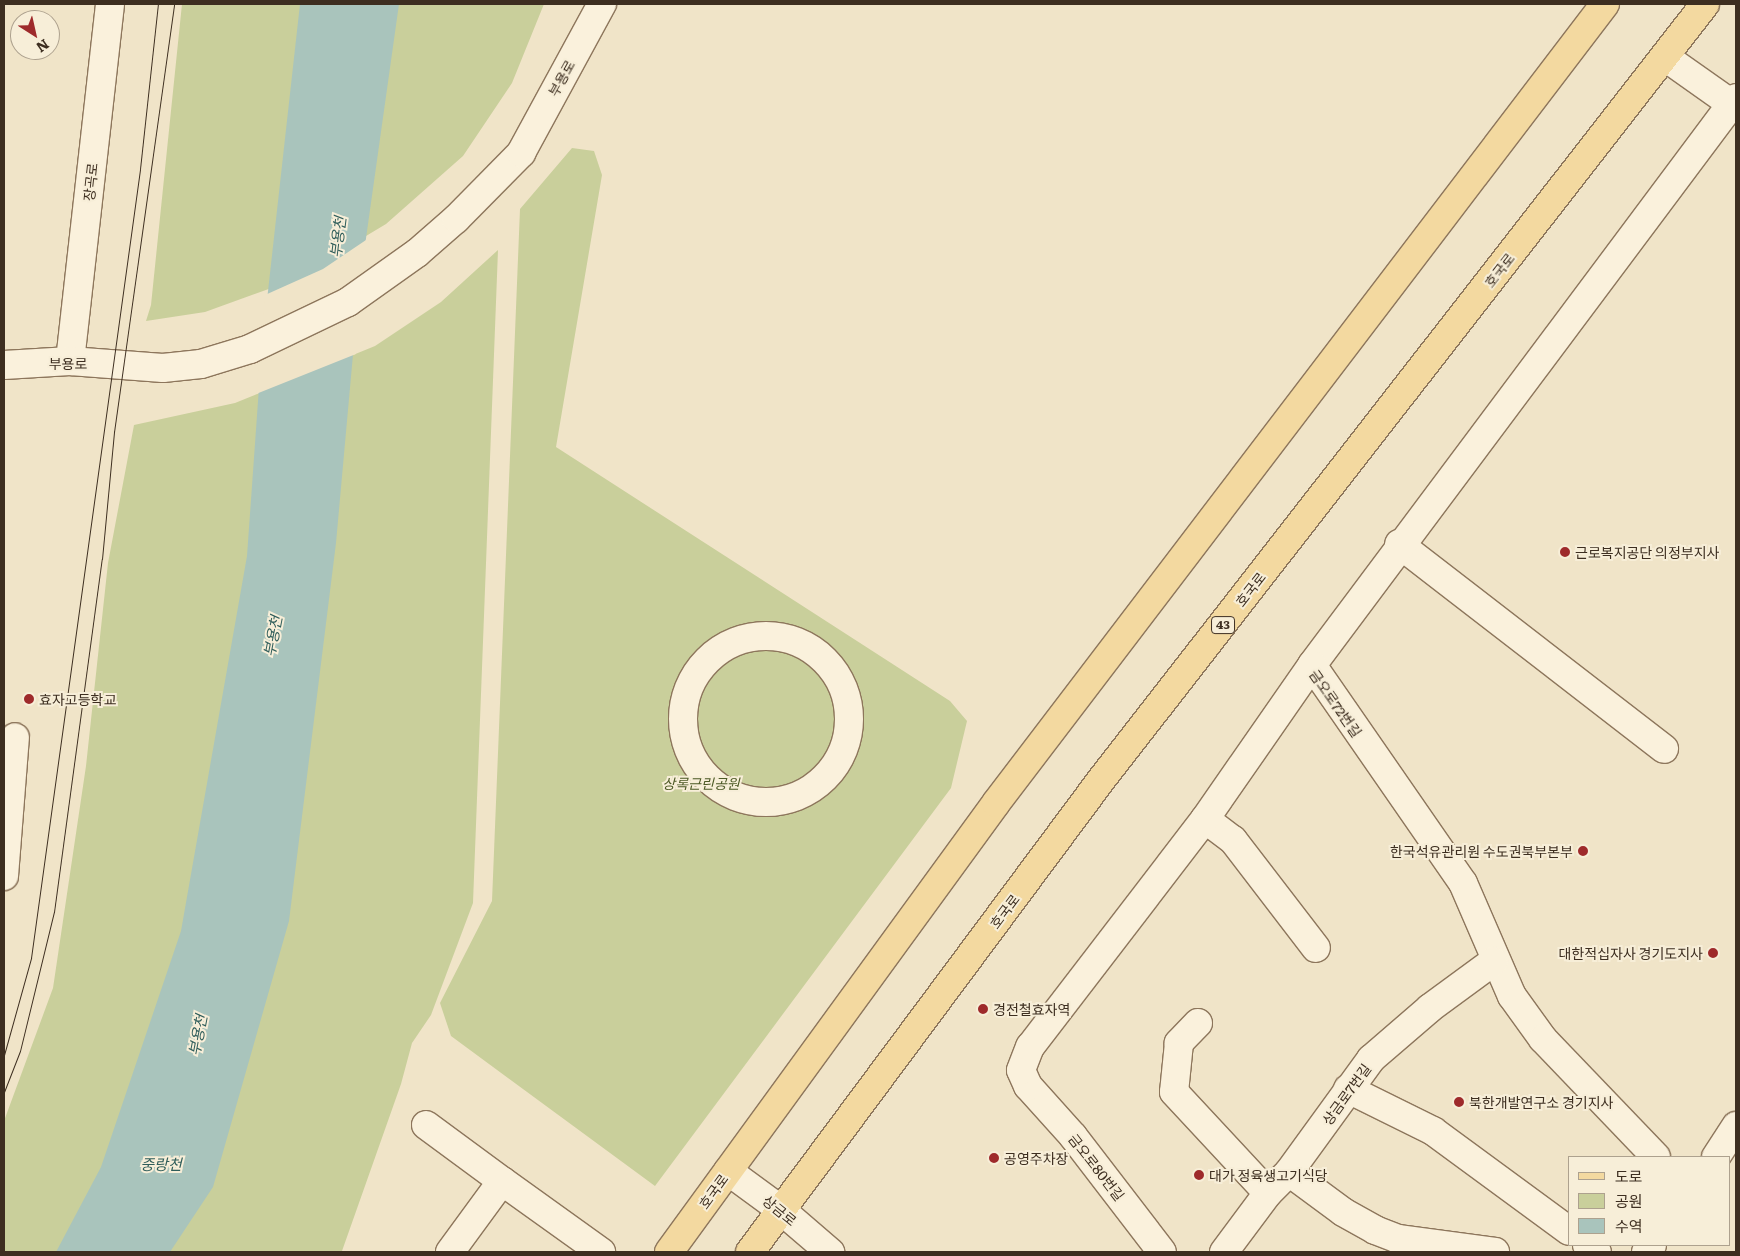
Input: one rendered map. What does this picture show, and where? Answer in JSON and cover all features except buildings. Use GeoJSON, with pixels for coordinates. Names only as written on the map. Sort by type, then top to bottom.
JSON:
{"type":"FeatureCollection","features":[{"type":"Feature","properties":{"kind":"main road","name":"호국로"},"geometry":{"type":"LineString","coordinates":[[669,1252],[996,803],[1606,4]]}},
{"type":"Feature","properties":{"kind":"main road","name":"호국로"},"geometry":{"type":"LineString","coordinates":[[750,1252],[1101,780],[1705,4]]}},
{"type":"Feature","properties":{"kind":"street","name":"장곡로"},"geometry":{"type":"LineString","coordinates":[[70,361],[110,4]]}},
{"type":"Feature","properties":{"kind":"street","name":"부용로"},"geometry":{"type":"LineString","coordinates":[[4,365],[70,361],[163,368],[201,364],[250,349],[348,302],[417,253],[456,219],[521,153],[602,4]]}},
{"type":"Feature","properties":{"kind":"street"},"geometry":{"type":"LineString","coordinates":[[1312,664],[1399,544],[1735,103],[1665,57]]}},
{"type":"Feature","properties":{"kind":"street"},"geometry":{"type":"LineString","coordinates":[[1399,544],[1664,750]]}},
{"type":"Feature","properties":{"kind":"street"},"geometry":{"type":"LineString","coordinates":[[770,636],[798,642],[814,651],[840,680],[849,717],[841,754],[832,771],[802,795],[766,803],[731,796],[702,774],[688,750],[682,724],[688,688],[709,658],[741,639],[770,636]]}},
{"type":"Feature","properties":{"kind":"street","name":"금오로72번길"},"geometry":{"type":"LineString","coordinates":[[1028,1086],[1021,1070],[1030,1047],[1206,819],[1312,664],[1463,883],[1494,961],[1512,996],[1543,1039],[1655,1156]]}},
{"type":"Feature","properties":{"kind":"street"},"geometry":{"type":"LineString","coordinates":[[4,876],[15,737]]}},
{"type":"Feature","properties":{"kind":"street"},"geometry":{"type":"LineString","coordinates":[[1206,819],[1233,840],[1316,948]]}},
{"type":"Feature","properties":{"kind":"street","name":"상금로7번길"},"geometry":{"type":"LineString","coordinates":[[1224,1252],[1268,1194],[1289,1172],[1371,1058],[1430,1008],[1494,961]]}},
{"type":"Feature","properties":{"kind":"street"},"geometry":{"type":"LineString","coordinates":[[1198,1023],[1179,1043],[1174,1092],[1268,1194]]}},
{"type":"Feature","properties":{"kind":"street","name":"금오로80번길"},"geometry":{"type":"LineString","coordinates":[[1028,1086],[1074,1136],[1162,1252]]}},
{"type":"Feature","properties":{"kind":"street"},"geometry":{"type":"LineString","coordinates":[[1348,1089],[1433,1131],[1568,1230]]}},
{"type":"Feature","properties":{"kind":"street"},"geometry":{"type":"LineString","coordinates":[[426,1125],[601,1252]]}},
{"type":"Feature","properties":{"kind":"street"},"geometry":{"type":"LineString","coordinates":[[1717,1156],[1736,1126]]}},
{"type":"Feature","properties":{"kind":"street","name":"상금로"},"geometry":{"type":"LineString","coordinates":[[728,1171],[782,1210],[830,1252]]}},
{"type":"Feature","properties":{"kind":"street"},"geometry":{"type":"LineString","coordinates":[[1289,1172],[1343,1212],[1390,1236],[1495,1252]]}},
{"type":"Feature","properties":{"kind":"street"},"geometry":{"type":"LineString","coordinates":[[450,1252],[502,1181]]}},
{"type":"Feature","properties":{"kind":"green space"},"geometry":{"type":"Polygon","coordinates":[[[182,4],[544,4],[512,83],[463,156],[386,224],[291,281],[205,312],[146,321],[151,305],[182,4]]]}},
{"type":"Feature","properties":{"kind":"green space","name":"상록근린공원"},"geometry":{"type":"Polygon","coordinates":[[[572,148],[594,151],[602,175],[556,447],[950,701],[967,721],[951,788],[655,1186],[451,1036],[440,1003],[492,901],[520,209],[572,148]]]}},
{"type":"Feature","properties":{"kind":"green space"},"geometry":{"type":"Polygon","coordinates":[[[498,250],[473,903],[431,1015],[412,1043],[401,1084],[342,1251],[4,1252],[4,1121],[53,988],[86,766],[108,563],[134,425],[235,403],[375,346],[441,302],[498,250]]]}},
{"type":"Feature","properties":{"kind":"water","name":"중랑천"},"geometry":{"type":"Polygon","coordinates":[[[300,4],[399,4],[359,288],[336,543],[289,921],[213,1187],[170,1252],[56,1252],[101,1167],[181,931],[247,556],[262,345],[300,4]]]}},
{"type":"Feature","properties":{"kind":"pier"},"geometry":{"type":"Polygon","coordinates":[[[369,238],[356,354],[256,394],[265,295],[323,269],[369,238]]]}},
{"type":"Feature","properties":{"kind":"tram line"},"geometry":{"type":"LineString","coordinates":[[4,1055],[31,958],[140,169],[158,4]]}},
{"type":"Feature","properties":{"kind":"tram line"},"geometry":{"type":"LineString","coordinates":[[4,1092],[20,1051],[54,912],[102,559],[114,432],[174,4]]}},
{"type":"Feature","properties":{"kind":"place","name":"근로복지공단 의정부지사"},"geometry":{"type":"Point","coordinates":[1565,552]}},
{"type":"Feature","properties":{"kind":"place","name":"효자고등학교"},"geometry":{"type":"Point","coordinates":[29,699]}},
{"type":"Feature","properties":{"kind":"place","name":"한국석유관리원 수도권북부본부"},"geometry":{"type":"Point","coordinates":[1583,851]}},
{"type":"Feature","properties":{"kind":"place","name":"대한적십자사 경기도지사"},"geometry":{"type":"Point","coordinates":[1713,953]}},
{"type":"Feature","properties":{"kind":"place","name":"경전철효자역"},"geometry":{"type":"Point","coordinates":[983,1009]}},
{"type":"Feature","properties":{"kind":"place","name":"북한개발연구소 경기지사"},"geometry":{"type":"Point","coordinates":[1459,1102]}},
{"type":"Feature","properties":{"kind":"place","name":"공영주차장"},"geometry":{"type":"Point","coordinates":[994,1158]}},
{"type":"Feature","properties":{"kind":"place","name":"대가 정육생고기식당"},"geometry":{"type":"Point","coordinates":[1199,1175]}},
{"type":"Feature","properties":{"kind":"water label","name":"부용천"},"geometry":{"type":"Point","coordinates":[337,237]}},
{"type":"Feature","properties":{"kind":"water label","name":"부용천"},"geometry":{"type":"Point","coordinates":[272,636]}},
{"type":"Feature","properties":{"kind":"water label","name":"부용천"},"geometry":{"type":"Point","coordinates":[197,1035]}}]}
